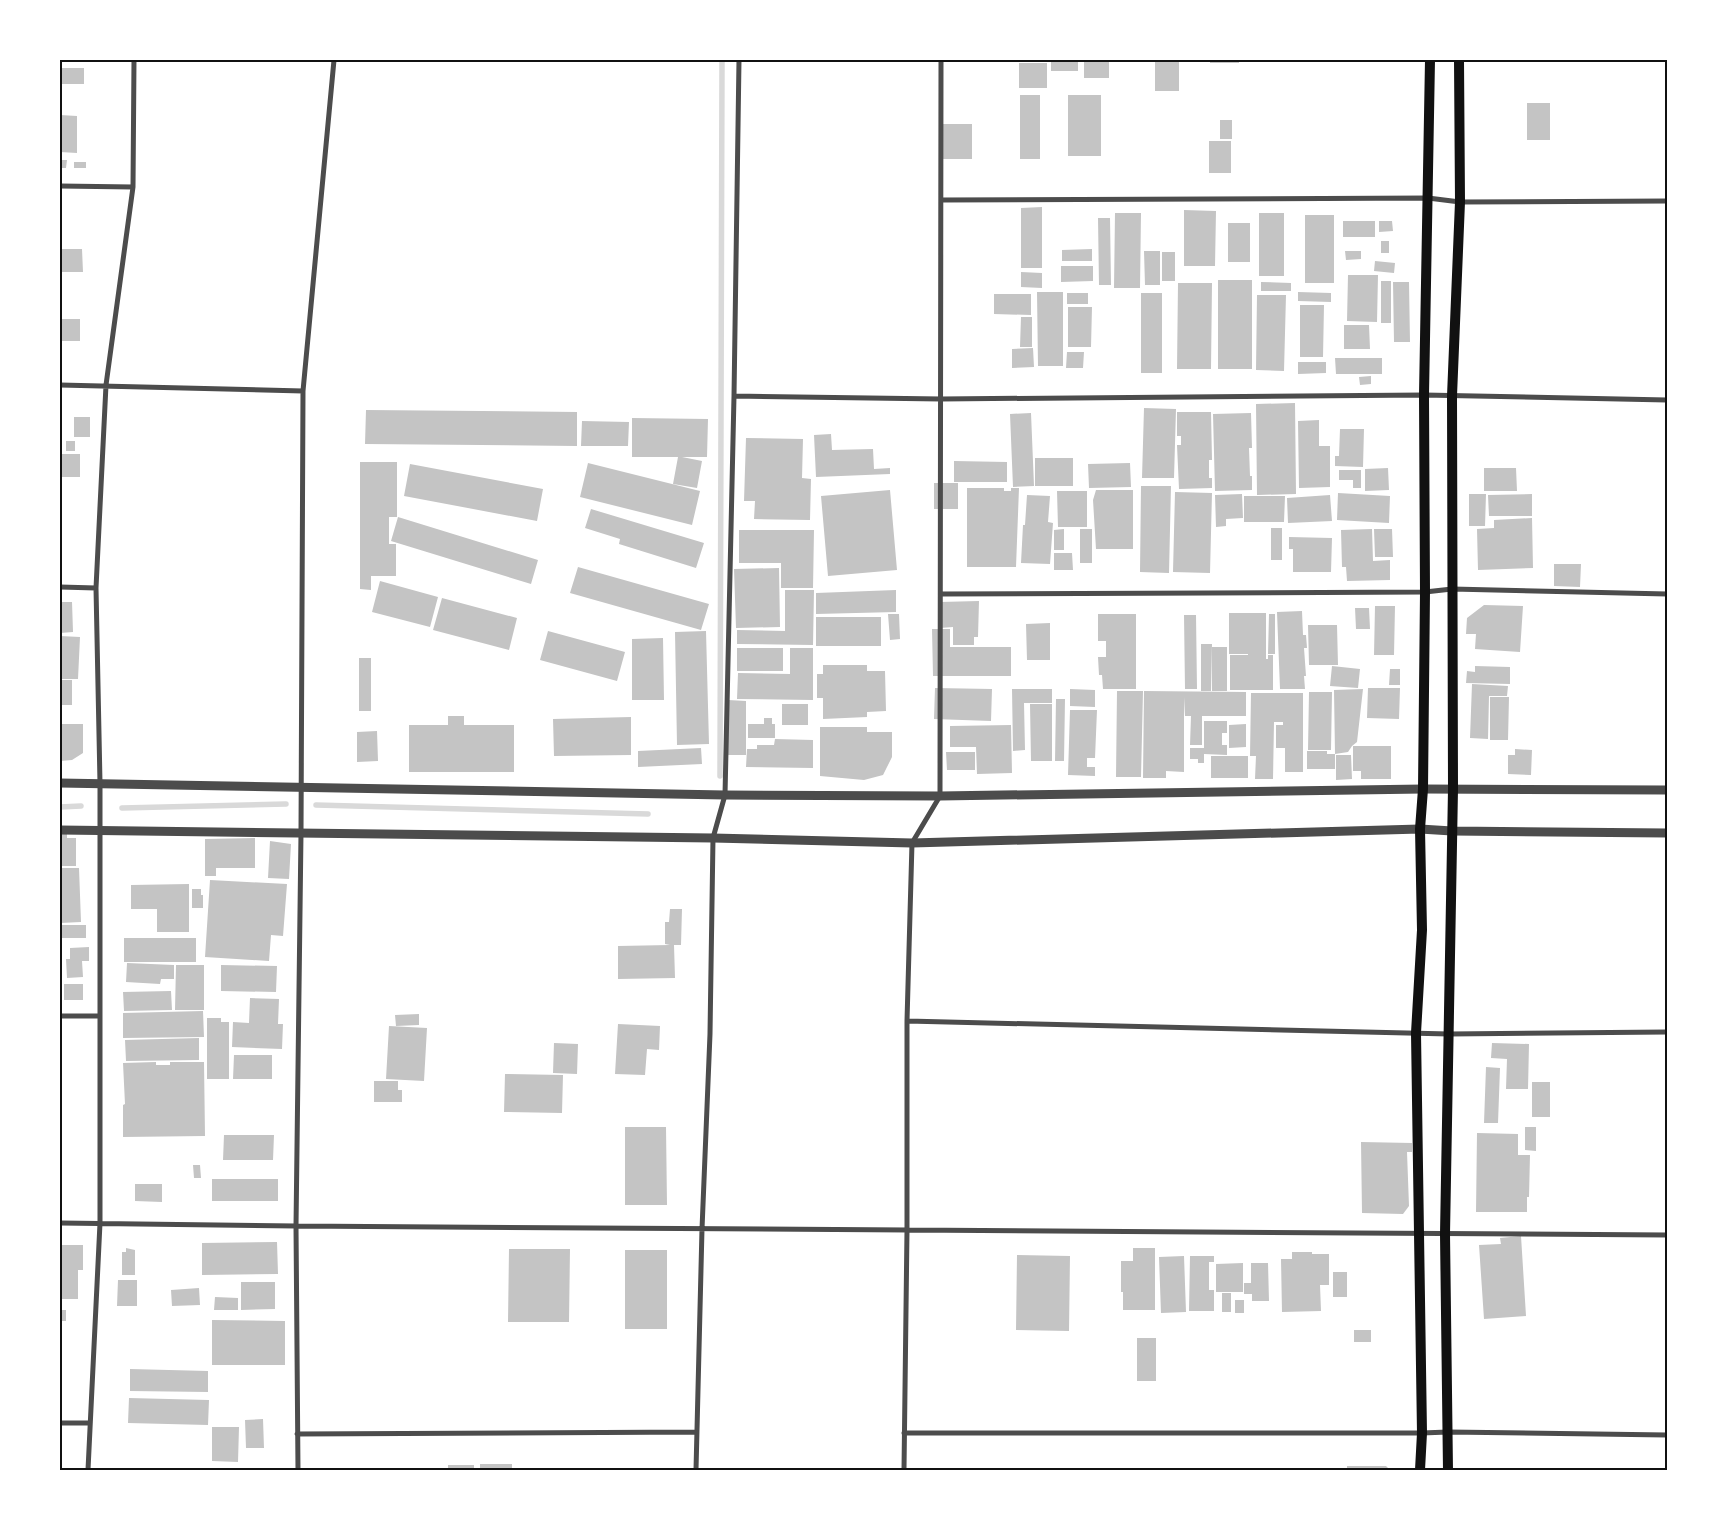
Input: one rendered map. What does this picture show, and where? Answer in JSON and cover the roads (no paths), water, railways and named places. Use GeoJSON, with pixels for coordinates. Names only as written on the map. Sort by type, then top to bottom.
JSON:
{"type":"FeatureCollection","features":[{"type":"Feature","properties":{"kind":"main road"},"geometry":{"type":"LineString","coordinates":[[1420,1470],[1422,1433],[1416,1032],[1422,930],[1420,829],[1424,790],[1424,395],[1430,60]]}},
{"type":"Feature","properties":{"kind":"main road"},"geometry":{"type":"LineString","coordinates":[[1448,1470],[1445,1234],[1453,790],[1452,396],[1460,202],[1459,60]]}},
{"type":"Feature","properties":{"kind":"street"},"geometry":{"type":"LineString","coordinates":[[88,1470],[100,1223],[100,783],[96,588],[106,385],[133,187],[134,60]]}},
{"type":"Feature","properties":{"kind":"street"},"geometry":{"type":"LineString","coordinates":[[298,1470],[296,1226],[301,833],[303,391],[334,60]]}},
{"type":"Feature","properties":{"kind":"street"},"geometry":{"type":"LineString","coordinates":[[696,1470],[702,1229],[710,1034],[713,838],[725,794],[739,60]]}},
{"type":"Feature","properties":{"kind":"street"},"geometry":{"type":"LineString","coordinates":[[904,1470],[907,1021],[912,843],[940,796],[941,60]]}},
{"type":"Feature","properties":{"kind":"street"},"geometry":{"type":"LineString","coordinates":[[60,186],[133,187]]}},
{"type":"Feature","properties":{"kind":"street"},"geometry":{"type":"LineString","coordinates":[[941,200],[1428,198],[1460,202],[1667,201]]}},
{"type":"Feature","properties":{"kind":"street"},"geometry":{"type":"LineString","coordinates":[[60,385],[303,391]]}},
{"type":"Feature","properties":{"kind":"street"},"geometry":{"type":"LineString","coordinates":[[734,396],[941,398],[1424,395],[1667,400]]}},
{"type":"Feature","properties":{"kind":"street"},"geometry":{"type":"LineString","coordinates":[[60,587],[96,588]]}},
{"type":"Feature","properties":{"kind":"street"},"geometry":{"type":"LineString","coordinates":[[941,594],[1425,592],[1452,589],[1667,594]]}},
{"type":"Feature","properties":{"kind":"street"},"geometry":{"type":"LineString","coordinates":[[60,783],[940,796],[1424,790],[1667,790]]}},
{"type":"Feature","properties":{"kind":"street"},"geometry":{"type":"LineString","coordinates":[[60,830],[713,838],[912,843],[1420,829],[1667,833]]}},
{"type":"Feature","properties":{"kind":"street"},"geometry":{"type":"LineString","coordinates":[[60,1016],[100,1016]]}},
{"type":"Feature","properties":{"kind":"street"},"geometry":{"type":"LineString","coordinates":[[907,1021],[1449,1034],[1667,1032]]}},
{"type":"Feature","properties":{"kind":"street"},"geometry":{"type":"LineString","coordinates":[[60,1223],[1667,1235]]}},
{"type":"Feature","properties":{"kind":"street"},"geometry":{"type":"LineString","coordinates":[[60,1423],[90,1423]]}},
{"type":"Feature","properties":{"kind":"street"},"geometry":{"type":"LineString","coordinates":[[297,1434],[697,1432]]}},
{"type":"Feature","properties":{"kind":"street"},"geometry":{"type":"LineString","coordinates":[[904,1433],[1448,1432],[1667,1435]]}},
{"type":"Feature","properties":{"kind":"waterway"},"geometry":{"type":"LineString","coordinates":[[720,776],[722,60]]}},
{"type":"Feature","properties":{"kind":"waterway"},"geometry":{"type":"LineString","coordinates":[[122,808],[286,804]]}},
{"type":"Feature","properties":{"kind":"waterway"},"geometry":{"type":"LineString","coordinates":[[316,805],[648,814]]}},
{"type":"Feature","properties":{"kind":"waterway"},"geometry":{"type":"LineString","coordinates":[[60,807],[81,806]]}}]}
